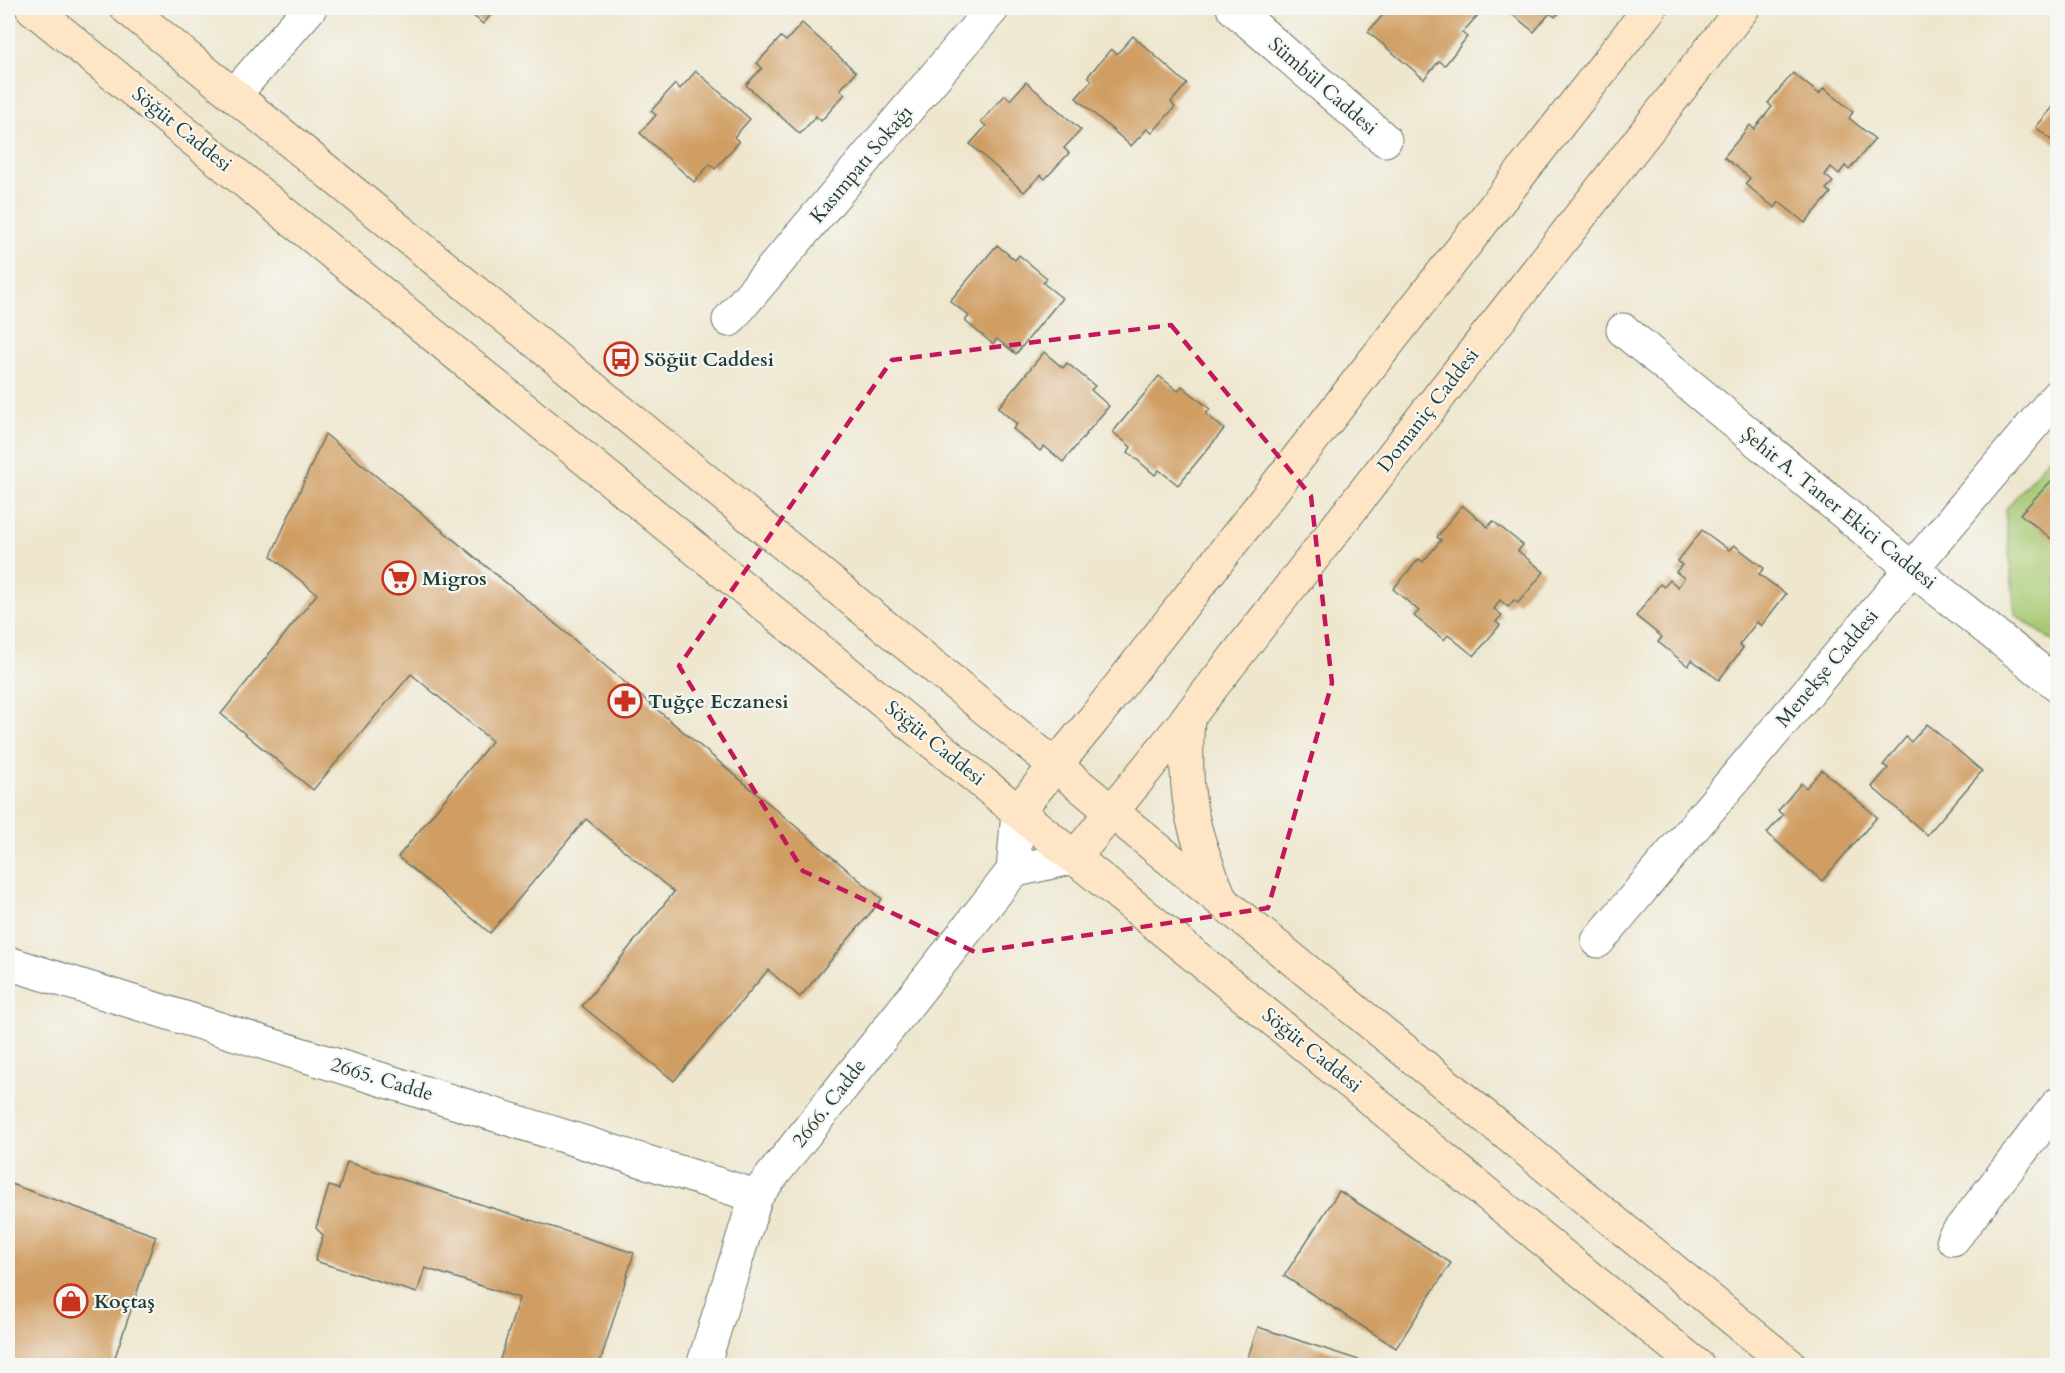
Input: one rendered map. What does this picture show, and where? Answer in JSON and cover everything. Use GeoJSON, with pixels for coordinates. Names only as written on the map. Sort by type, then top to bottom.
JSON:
{"type":"FeatureCollection","features":[{"type":"Feature","properties":{"kind":"main road","name":"Söğüt Caddesi"},"geometry":{"type":"LineString","coordinates":[[33,8],[1698,1365]]}},
{"type":"Feature","properties":{"kind":"main road"},"geometry":{"type":"LineString","coordinates":[[127,8],[1791,1365]]}},
{"type":"Feature","properties":{"kind":"main road"},"geometry":{"type":"LineString","coordinates":[[1018,811],[1056,766],[1650,8]]}},
{"type":"Feature","properties":{"kind":"main road","name":"Domaniç Caddesi"},"geometry":{"type":"LineString","coordinates":[[1075,857],[1188,717],[1743,8]]}},
{"type":"Feature","properties":{"kind":"main road"},"geometry":{"type":"LineString","coordinates":[[1188,717],[1185,765],[1190,818],[1199,849],[1222,902]]}},
{"type":"Feature","properties":{"kind":"street"},"geometry":{"type":"LineString","coordinates":[[234,95],[310,8]]}},
{"type":"Feature","properties":{"kind":"street","name":"Kasımpatı Sokağı"},"geometry":{"type":"LineString","coordinates":[[729,320],[993,8]]}},
{"type":"Feature","properties":{"kind":"street","name":"Sümbül Caddesi"},"geometry":{"type":"LineString","coordinates":[[1233,8],[1385,140]]}},
{"type":"Feature","properties":{"kind":"street","name":"Şehit A. Taner Ekici Caddesi"},"geometry":{"type":"LineString","coordinates":[[1623,330],[2058,686]]}},
{"type":"Feature","properties":{"kind":"street","name":"Menekşe Caddesi"},"geometry":{"type":"LineString","coordinates":[[1598,941],[2058,395]]}},
{"type":"Feature","properties":{"kind":"street"},"geometry":{"type":"LineString","coordinates":[[1018,811],[1013,871],[1075,857]]}},
{"type":"Feature","properties":{"kind":"street","name":"2666. Cadde"},"geometry":{"type":"LineString","coordinates":[[703,1365],[756,1196],[1013,871]]}},
{"type":"Feature","properties":{"kind":"street","name":"2665. Cadde"},"geometry":{"type":"LineString","coordinates":[[8,963],[756,1196]]}},
{"type":"Feature","properties":{"kind":"street"},"geometry":{"type":"LineString","coordinates":[[1953,1239],[2058,1104]]}},
{"type":"Feature","properties":{"kind":"highlighted area"},"geometry":{"type":"Polygon","coordinates":[[[1171,325],[1311,496],[1332,683],[1268,908],[975,952],[803,871],[679,666],[892,360],[1171,325]]]}},
{"type":"Feature","properties":{"kind":"green space"},"geometry":{"type":"Polygon","coordinates":[[[2057,448],[2057,644],[2015,614],[2005,510],[2057,448]]]}},
{"type":"Feature","properties":{"kind":"building"},"geometry":{"type":"Polygon","coordinates":[[[464,8],[497,8],[483,24],[464,8]]]}},
{"type":"Feature","properties":{"kind":"building"},"geometry":{"type":"Polygon","coordinates":[[[1389,8],[1469,8],[1478,15],[1462,33],[1467,37],[1445,65],[1439,61],[1424,79],[1368,32],[1389,8]]]}},
{"type":"Feature","properties":{"kind":"building"},"geometry":{"type":"Polygon","coordinates":[[[1505,8],[1563,8],[1555,17],[1550,13],[1534,32],[1505,8]]]}},
{"type":"Feature","properties":{"kind":"building"},"geometry":{"type":"Polygon","coordinates":[[[802,23],[856,72],[840,90],[845,94],[821,121],[816,116],[800,134],[746,85],[762,68],[757,63],[781,37],[786,41],[802,23]]]}},
{"type":"Feature","properties":{"kind":"building"},"geometry":{"type":"Polygon","coordinates":[[[1133,36],[1187,84],[1171,102],[1175,107],[1152,133],[1147,129],[1131,146],[1076,98],[1092,80],[1088,76],[1111,49],[1117,54],[1133,36]]]}},
{"type":"Feature","properties":{"kind":"building"},"geometry":{"type":"Polygon","coordinates":[[[696,71],[750,119],[734,137],[739,142],[715,169],[710,164],[694,182],[640,133],[656,115],[651,111],[675,84],[680,89],[696,71]]]}},
{"type":"Feature","properties":{"kind":"building"},"geometry":{"type":"Polygon","coordinates":[[[1793,73],[1819,94],[1824,88],[1853,112],[1849,118],[1875,139],[1849,170],[1845,166],[1839,174],[1831,167],[1825,175],[1833,182],[1826,189],[1831,193],[1805,223],[1779,202],[1775,208],[1745,184],[1750,178],[1724,157],[1750,125],[1754,129],[1772,107],[1768,103],[1793,73]]]}},
{"type":"Feature","properties":{"kind":"building"},"geometry":{"type":"Polygon","coordinates":[[[1026,82],[1081,130],[1064,148],[1069,153],[1045,179],[1041,175],[1024,192],[970,144],[986,126],[981,122],[1005,95],[1010,100],[1026,82]]]}},
{"type":"Feature","properties":{"kind":"building"},"geometry":{"type":"Polygon","coordinates":[[[2058,101],[2058,146],[2036,127],[2058,101]]]}},
{"type":"Feature","properties":{"kind":"building"},"geometry":{"type":"Polygon","coordinates":[[[997,245],[1015,260],[1019,255],[1047,278],[1043,283],[1062,298],[1016,354],[997,339],[993,344],[965,321],[969,316],[950,301],[997,245]]]}},
{"type":"Feature","properties":{"kind":"building"},"geometry":{"type":"Polygon","coordinates":[[[1044,352],[1063,368],[1067,363],[1095,386],[1091,390],[1109,406],[1063,462],[1044,446],[1040,451],[1013,429],[1017,424],[998,408],[1044,352]]]}},
{"type":"Feature","properties":{"kind":"building"},"geometry":{"type":"Polygon","coordinates":[[[1159,376],[1178,391],[1182,386],[1210,409],[1206,414],[1224,429],[1178,485],[1159,470],[1155,475],[1128,452],[1131,447],[1113,432],[1159,376]]]}},
{"type":"Feature","properties":{"kind":"building"},"geometry":{"type":"Polygon","coordinates":[[[325,434],[527,600],[882,899],[800,997],[768,970],[674,1081],[582,1006],[674,892],[586,819],[490,933],[398,857],[492,741],[411,674],[313,790],[221,714],[317,594],[271,556],[325,434]]]}},
{"type":"Feature","properties":{"kind":"building"},"geometry":{"type":"Polygon","coordinates":[[[2054,478],[2058,480],[2058,544],[2020,514],[2054,478]]]}},
{"type":"Feature","properties":{"kind":"building"},"geometry":{"type":"Polygon","coordinates":[[[1462,505],[1488,527],[1493,521],[1523,545],[1518,551],[1544,572],[1518,603],[1514,600],[1508,607],[1500,600],[1494,609],[1502,615],[1496,622],[1500,625],[1474,656],[1448,635],[1444,640],[1414,616],[1419,611],[1393,589],[1419,559],[1423,562],[1441,540],[1437,537],[1462,505]]]}},
{"type":"Feature","properties":{"kind":"building"},"geometry":{"type":"Polygon","coordinates":[[[1702,530],[1729,550],[1734,545],[1764,568],[1759,574],[1786,594],[1761,626],[1757,622],[1739,645],[1743,648],[1719,680],[1692,660],[1688,666],[1658,642],[1662,637],[1636,616],[1660,584],[1664,587],[1670,580],[1678,587],[1684,578],[1676,572],[1682,565],[1678,561],[1702,530]]]}},
{"type":"Feature","properties":{"kind":"building"},"geometry":{"type":"Polygon","coordinates":[[[1927,724],[1982,771],[1927,835],[1872,787],[1888,768],[1883,765],[1906,737],[1911,742],[1927,724]]]}},
{"type":"Feature","properties":{"kind":"building"},"geometry":{"type":"Polygon","coordinates":[[[1822,770],[1877,817],[1822,881],[1767,833],[1783,815],[1778,811],[1801,783],[1806,788],[1822,770]]]}},
{"type":"Feature","properties":{"kind":"building"},"geometry":{"type":"Polygon","coordinates":[[[347,1162],[634,1253],[599,1366],[498,1366],[519,1298],[425,1268],[417,1293],[315,1261],[323,1235],[316,1228],[329,1186],[339,1189],[347,1162]]]}},
{"type":"Feature","properties":{"kind":"building","name":"Koçtaş"},"geometry":{"type":"Polygon","coordinates":[[[8,1183],[156,1236],[112,1366],[8,1366],[8,1183]]]}},
{"type":"Feature","properties":{"kind":"building"},"geometry":{"type":"Polygon","coordinates":[[[1339,1191],[1451,1263],[1396,1348],[1284,1276],[1339,1191]]]}},
{"type":"Feature","properties":{"kind":"building"},"geometry":{"type":"Polygon","coordinates":[[[1258,1327],[1374,1365],[1374,1366],[1245,1366],[1258,1327]]]}},
{"type":"Feature","properties":{"kind":"place","name":"Söğüt Caddesi"},"geometry":{"type":"Point","coordinates":[621,359]}},
{"type":"Feature","properties":{"kind":"place","name":"Migros"},"geometry":{"type":"Point","coordinates":[399,578]}},
{"type":"Feature","properties":{"kind":"place","name":"Tuğçe Eczanesi"},"geometry":{"type":"Point","coordinates":[625,701]}},
{"type":"Feature","properties":{"kind":"place","name":"Koçtaş"},"geometry":{"type":"Point","coordinates":[71,1301]}}]}
